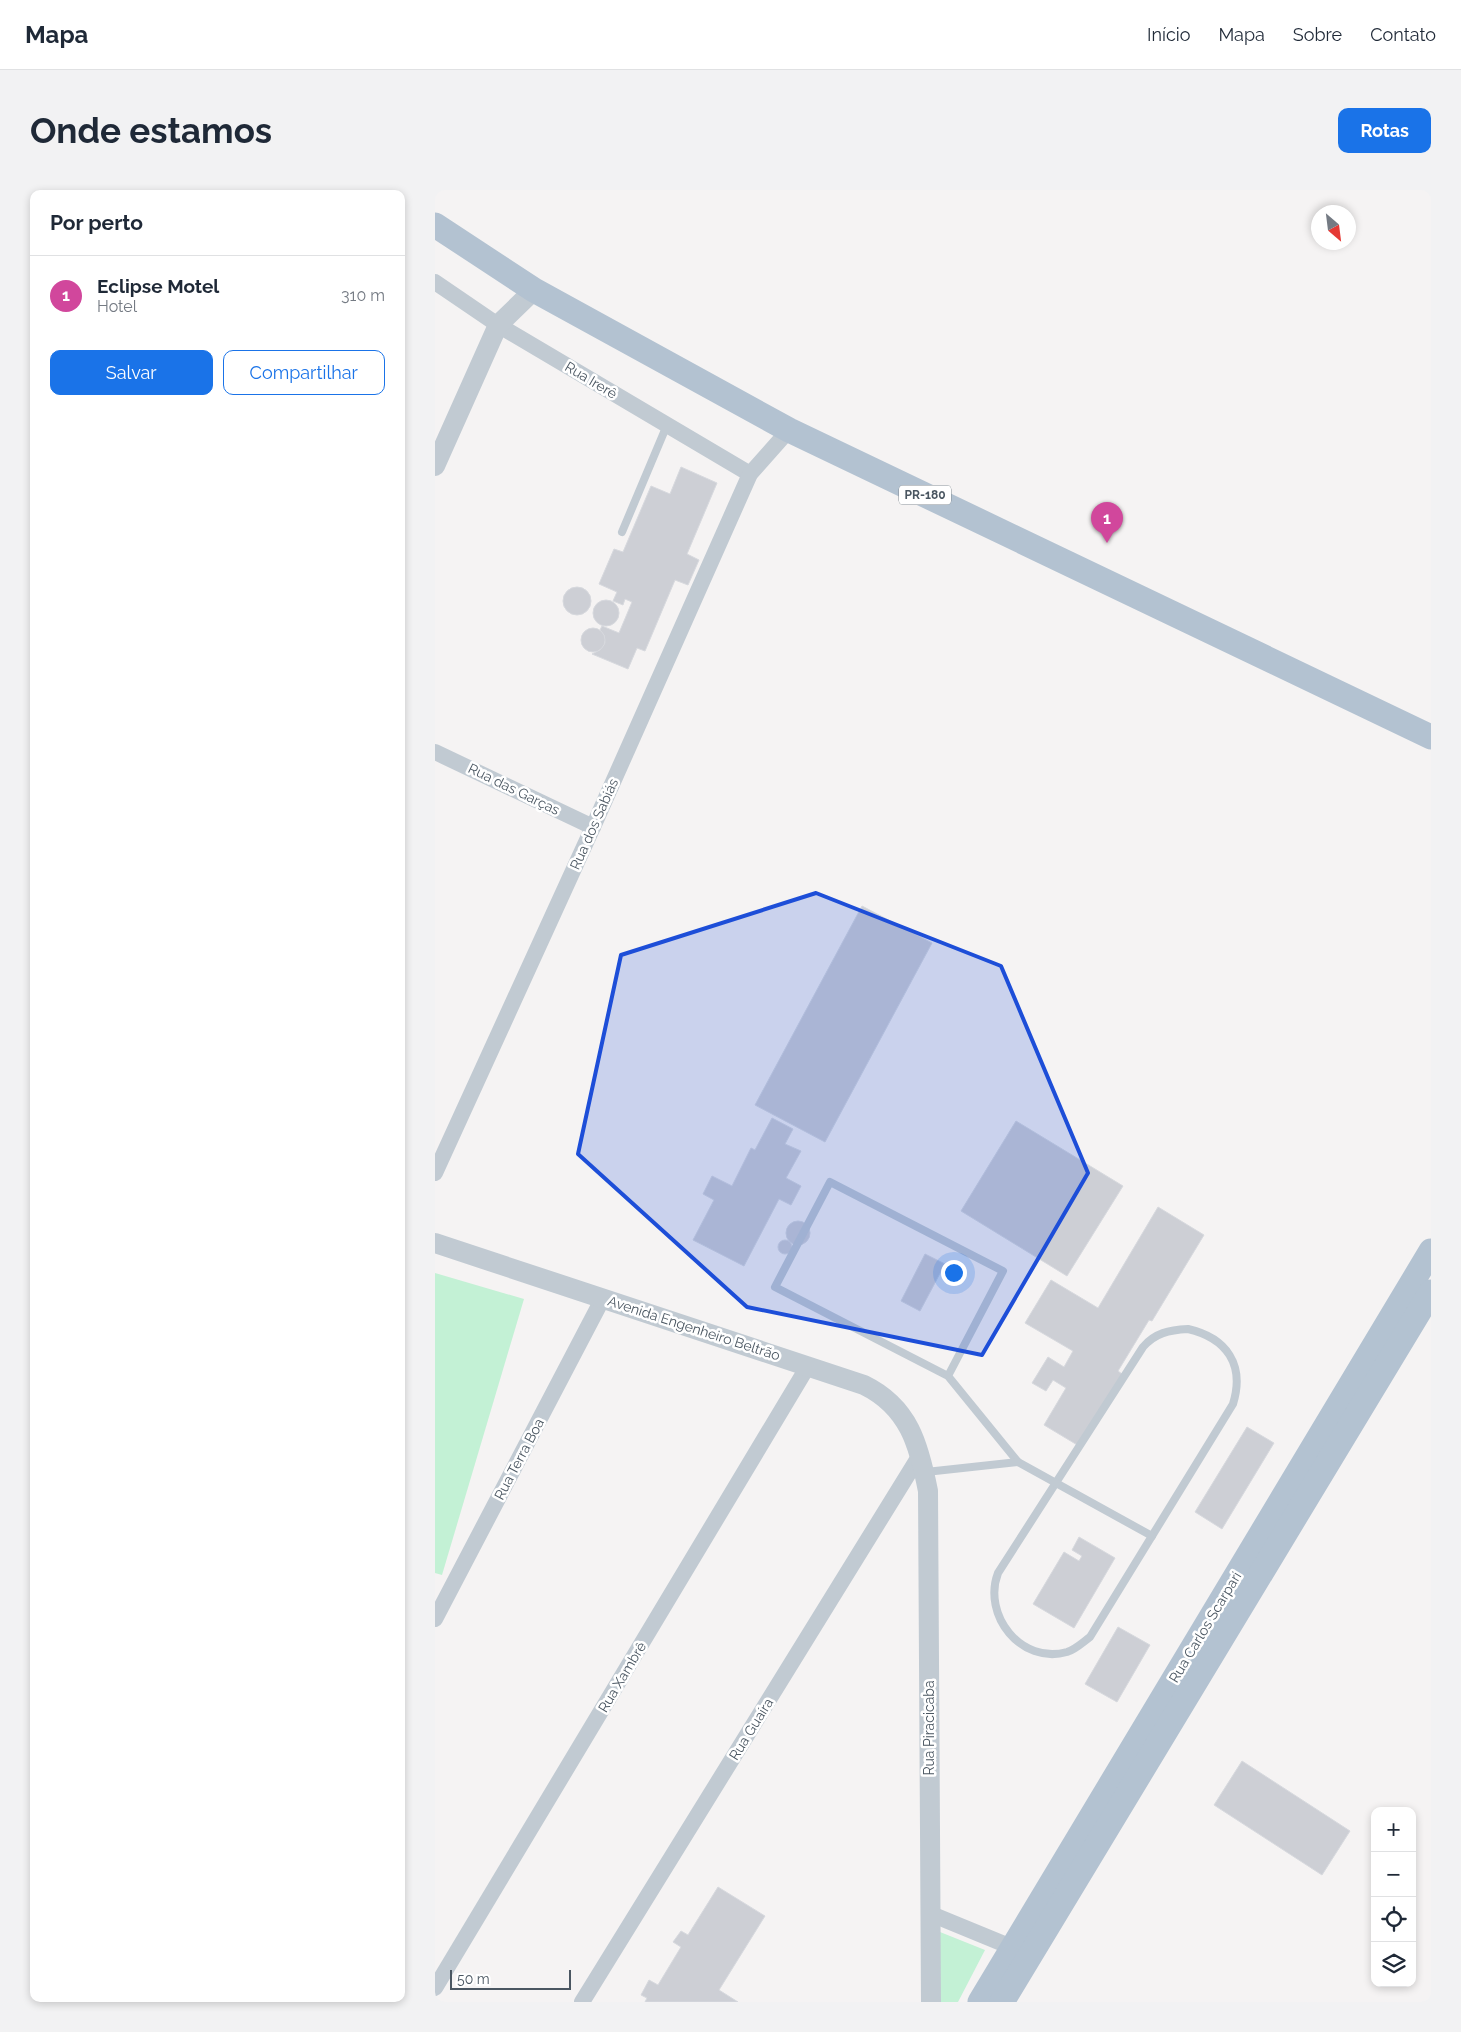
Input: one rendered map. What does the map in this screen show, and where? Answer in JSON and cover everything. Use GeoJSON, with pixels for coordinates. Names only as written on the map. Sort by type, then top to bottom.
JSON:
{"type":"FeatureCollection","features":[{"type":"Feature","properties":{"kind":"main road","name":"PR-180"},"geometry":{"type":"LineString","coordinates":[[435,225],[534,290],[789,430],[1431,737]]}},
{"type":"Feature","properties":{"kind":"main road","name":"Rua Carlos Scarpari"},"geometry":{"type":"LineString","coordinates":[[1107,1809],[1431,1252]]}},
{"type":"Feature","properties":{"kind":"main road","name":"Rua Carlos Scarpari"},"geometry":{"type":"LineString","coordinates":[[980,2002],[1021,1951],[1107,1809],[1431,1292]]}},
{"type":"Feature","properties":{"kind":"main road","name":"Rua Carlos Scarpari"},"geometry":{"type":"LineString","coordinates":[[1002,2002],[1021,1951]]}},
{"type":"Feature","properties":{"kind":"street","name":"Rua Irerê"},"geometry":{"type":"LineString","coordinates":[[435,282],[498,325],[750,474]]}},
{"type":"Feature","properties":{"kind":"street"},"geometry":{"type":"LineString","coordinates":[[435,466],[498,325],[534,290]]}},
{"type":"Feature","properties":{"kind":"street","name":"Rua dos Sabiás"},"geometry":{"type":"LineString","coordinates":[[435,1173],[593,827],[750,474],[789,430]]}},
{"type":"Feature","properties":{"kind":"street","name":"Rua das Garças"},"geometry":{"type":"LineString","coordinates":[[435,752],[593,827]]}},
{"type":"Feature","properties":{"kind":"street","name":"Avenida Engenheiro Beltrão"},"geometry":{"type":"LineString","coordinates":[[435,1243],[864,1385],[879,1393],[892,1404],[905,1420],[922,1464]]}},
{"type":"Feature","properties":{"kind":"street","name":"Rua Terra Boa"},"geometry":{"type":"LineString","coordinates":[[435,1619],[603,1298]]}},
{"type":"Feature","properties":{"kind":"street","name":"Rua Xambrê"},"geometry":{"type":"LineString","coordinates":[[435,1988],[808,1366]]}},
{"type":"Feature","properties":{"kind":"street","name":"Rua Piracicaba"},"geometry":{"type":"LineString","coordinates":[[922,1464],[928,1491],[931,2002]]}},
{"type":"Feature","properties":{"kind":"street","name":"Rua Guaíra"},"geometry":{"type":"LineString","coordinates":[[582,2002],[922,1464]]}},
{"type":"Feature","properties":{"kind":"street"},"geometry":{"type":"LineString","coordinates":[[931,1914],[1021,1951]]}},
{"type":"Feature","properties":{"kind":"lane"},"geometry":{"type":"LineString","coordinates":[[622,532],[667,425]]}},
{"type":"Feature","properties":{"kind":"lane"},"geometry":{"type":"LineString","coordinates":[[948,1376],[1003,1271],[830,1182],[775,1287],[948,1376],[1018,1462],[1152,1536]]}},
{"type":"Feature","properties":{"kind":"lane"},"geometry":{"type":"LineString","coordinates":[[1188,1329],[1204,1333],[1220,1342],[1229,1353],[1238,1379],[1237,1392],[1233,1404],[1096,1629],[1080,1644],[1068,1651],[1054,1653],[1028,1648],[1015,1640],[1006,1630],[999,1614],[994,1589],[998,1573],[1056,1483],[1149,1340],[1159,1334],[1172,1330],[1188,1329]]}},
{"type":"Feature","properties":{"kind":"lane"},"geometry":{"type":"LineString","coordinates":[[922,1464],[1018,1462]]}},
{"type":"Feature","properties":{"kind":"highlighted area"},"geometry":{"type":"Polygon","coordinates":[[[816,893],[1001,966],[1088,1173],[982,1355],[747,1307],[578,1154],[621,955],[816,893]]]}},
{"type":"Feature","properties":{"kind":"green space"},"geometry":{"type":"Polygon","coordinates":[[[435,1273],[524,1299],[442,1575],[435,1573],[435,1273]]]}},
{"type":"Feature","properties":{"kind":"green space"},"geometry":{"type":"Polygon","coordinates":[[[940,1932],[985,1950],[958,2002],[940,2002],[940,1932]]]}},
{"type":"Feature","properties":{"kind":"building"},"geometry":{"type":"Polygon","coordinates":[[[681,467],[717,483],[687,554],[699,560],[688,585],[675,580],[645,651],[637,648],[628,669],[592,654],[600,650],[605,643],[604,635],[600,630],[602,626],[619,633],[632,602],[625,599],[623,605],[613,601],[617,592],[599,584],[614,549],[623,552],[651,486],[670,494],[681,467]]]}},
{"type":"Feature","properties":{"kind":"building"},"geometry":{"type":"Polygon","coordinates":[[[577,587],[587,591],[591,601],[587,611],[577,615],[567,611],[563,601],[567,591],[577,587]]]}},
{"type":"Feature","properties":{"kind":"building"},"geometry":{"type":"Polygon","coordinates":[[[606,600],[615,604],[619,613],[615,622],[606,626],[597,622],[593,613],[597,604],[606,600]]]}},
{"type":"Feature","properties":{"kind":"building"},"geometry":{"type":"Polygon","coordinates":[[[593,628],[602,631],[605,640],[602,649],[593,652],[584,649],[581,640],[584,631],[593,628]]]}},
{"type":"Feature","properties":{"kind":"building"},"geometry":{"type":"Polygon","coordinates":[[[862,906],[932,943],[825,1142],[755,1105],[862,906]]]}},
{"type":"Feature","properties":{"kind":"building"},"geometry":{"type":"Polygon","coordinates":[[[772,1118],[793,1129],[785,1144],[801,1151],[786,1178],[801,1186],[791,1205],[779,1199],[744,1266],[693,1240],[714,1200],[703,1194],[712,1176],[732,1186],[751,1148],[755,1150],[772,1118]]]}},
{"type":"Feature","properties":{"kind":"building"},"geometry":{"type":"Polygon","coordinates":[[[1016,1121],[1123,1186],[1067,1276],[961,1211],[1016,1121]]]}},
{"type":"Feature","properties":{"kind":"building"},"geometry":{"type":"Polygon","coordinates":[[[1158,1207],[1204,1235],[1152,1321],[1149,1320],[1118,1371],[1122,1374],[1079,1446],[1044,1425],[1066,1388],[1053,1380],[1046,1391],[1032,1383],[1048,1357],[1064,1367],[1073,1351],[1025,1323],[1051,1280],[1098,1308],[1158,1207]]]}},
{"type":"Feature","properties":{"kind":"building"},"geometry":{"type":"Polygon","coordinates":[[[798,1221],[803,1222],[809,1228],[809,1238],[803,1244],[798,1245],[793,1244],[787,1238],[786,1233],[787,1228],[793,1222],[798,1221]]]}},
{"type":"Feature","properties":{"kind":"building"},"geometry":{"type":"Polygon","coordinates":[[[782,1240],[788,1240],[792,1247],[788,1254],[782,1254],[778,1250],[778,1244],[782,1240]]]}},
{"type":"Feature","properties":{"kind":"building"},"geometry":{"type":"Polygon","coordinates":[[[925,1254],[945,1264],[920,1311],[901,1301],[925,1254]]]}},
{"type":"Feature","properties":{"kind":"building"},"geometry":{"type":"Polygon","coordinates":[[[1247,1427],[1274,1443],[1222,1529],[1195,1512],[1247,1427]]]}},
{"type":"Feature","properties":{"kind":"building"},"geometry":{"type":"Polygon","coordinates":[[[1079,1537],[1115,1558],[1074,1628],[1033,1604],[1064,1552],[1079,1561],[1082,1556],[1072,1550],[1079,1537]]]}},
{"type":"Feature","properties":{"kind":"building"},"geometry":{"type":"Polygon","coordinates":[[[1118,1627],[1150,1645],[1117,1702],[1085,1684],[1118,1627]]]}},
{"type":"Feature","properties":{"kind":"building"},"geometry":{"type":"Polygon","coordinates":[[[1242,1761],[1350,1831],[1322,1875],[1214,1805],[1242,1761]]]}},
{"type":"Feature","properties":{"kind":"building"},"geometry":{"type":"Polygon","coordinates":[[[718,1887],[765,1916],[719,1990],[738,2002],[645,2002],[647,1998],[641,1995],[649,1980],[658,1985],[681,1947],[673,1942],[681,1931],[688,1935],[718,1887]]]}},
{"type":"Feature","properties":{"kind":"place","name":"Eclipse Motel"},"geometry":{"type":"Point","coordinates":[1107,543]}}]}
